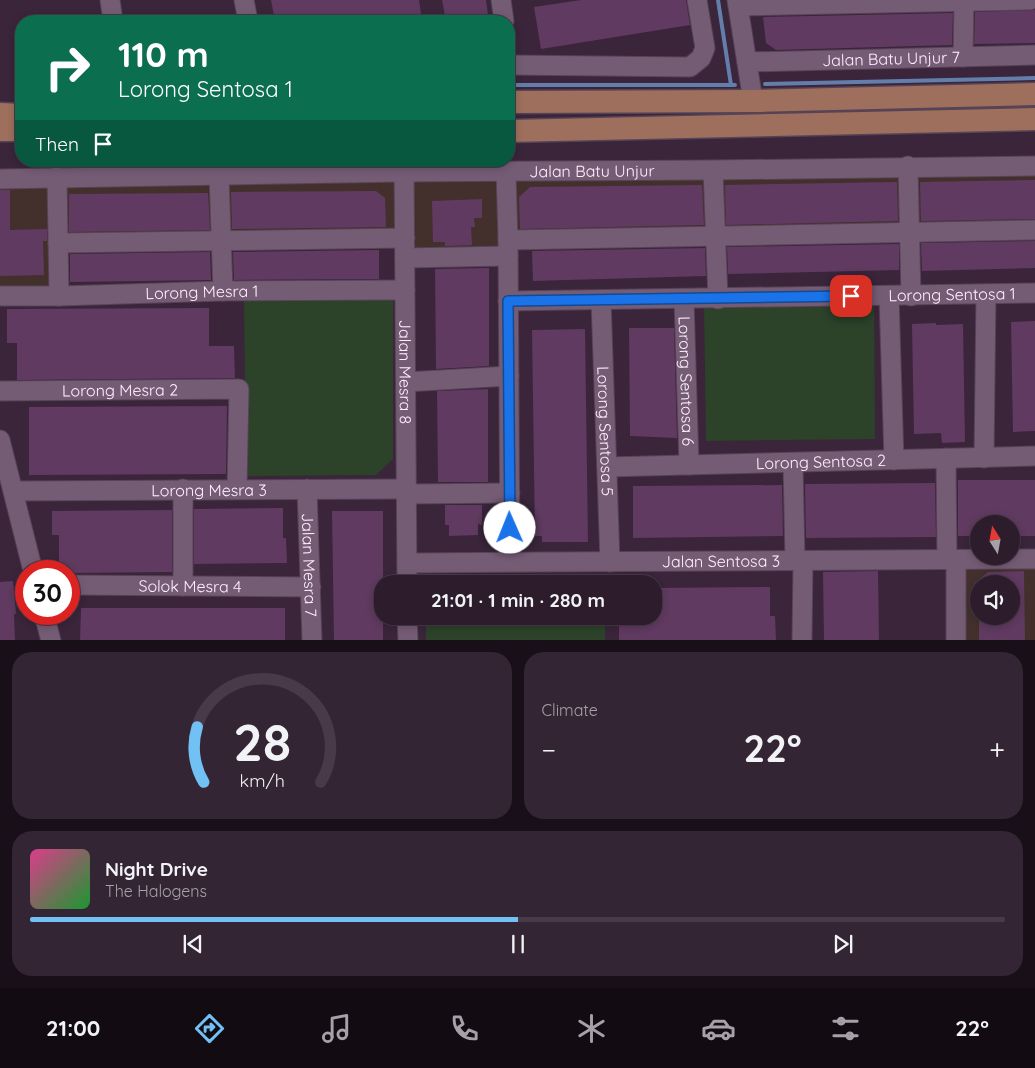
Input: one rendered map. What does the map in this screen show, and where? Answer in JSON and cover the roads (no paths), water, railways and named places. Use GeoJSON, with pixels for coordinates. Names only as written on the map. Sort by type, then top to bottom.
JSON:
{"type":"FeatureCollection","features":[{"type":"Feature","properties":{"kind":"main road"},"geometry":{"type":"LineString","coordinates":[[515,102],[753,101],[1035,94]]}},
{"type":"Feature","properties":{"kind":"main road"},"geometry":{"type":"LineString","coordinates":[[0,104],[15,104]]}},
{"type":"Feature","properties":{"kind":"main road"},"geometry":{"type":"LineString","coordinates":[[515,131],[1035,119]]}},
{"type":"Feature","properties":{"kind":"street"},"geometry":{"type":"LineString","coordinates":[[110,0],[111,15]]}},
{"type":"Feature","properties":{"kind":"street"},"geometry":{"type":"LineString","coordinates":[[244,0],[247,15]]}},
{"type":"Feature","properties":{"kind":"street"},"geometry":{"type":"LineString","coordinates":[[501,0],[503,15]]}},
{"type":"Feature","properties":{"kind":"street"},"geometry":{"type":"LineString","coordinates":[[515,62],[690,67],[701,58],[705,48],[697,0]]}},
{"type":"Feature","properties":{"kind":"street"},"geometry":{"type":"LineString","coordinates":[[753,101],[737,3],[1030,0]]}},
{"type":"Feature","properties":{"kind":"street"},"geometry":{"type":"LineString","coordinates":[[963,57],[964,1]]}},
{"type":"Feature","properties":{"kind":"street","name":"Jalan Batu Unjur 7"},"geometry":{"type":"LineString","coordinates":[[747,62],[1035,55]]}},
{"type":"Feature","properties":{"kind":"street"},"geometry":{"type":"LineString","coordinates":[[908,166],[910,296]]}},
{"type":"Feature","properties":{"kind":"street","name":"Jalan Batu Unjur"},"geometry":{"type":"LineString","coordinates":[[421,167],[506,172],[1035,166]]}},
{"type":"Feature","properties":{"kind":"street","name":"Jalan Batu Unjur"},"geometry":{"type":"LineString","coordinates":[[0,179],[220,175],[384,167]]}},
{"type":"Feature","properties":{"kind":"street","name":"Jalan Mesra 8"},"geometry":{"type":"LineString","coordinates":[[404,167],[407,575]]}},
{"type":"Feature","properties":{"kind":"street"},"geometry":{"type":"LineString","coordinates":[[713,170],[718,299]]}},
{"type":"Feature","properties":{"kind":"street"},"geometry":{"type":"LineString","coordinates":[[506,172],[510,562]]}},
{"type":"Feature","properties":{"kind":"street"},"geometry":{"type":"LineString","coordinates":[[220,175],[223,291]]}},
{"type":"Feature","properties":{"kind":"street"},"geometry":{"type":"LineString","coordinates":[[57,177],[59,296]]}},
{"type":"Feature","properties":{"kind":"street"},"geometry":{"type":"LineString","coordinates":[[405,258],[508,248],[716,235],[1035,230]]}},
{"type":"Feature","properties":{"kind":"street"},"geometry":{"type":"LineString","coordinates":[[58,243],[405,238]]}},
{"type":"Feature","properties":{"kind":"street","name":"Lorong Mesra 1"},"geometry":{"type":"LineString","coordinates":[[0,296],[223,291],[405,290]]}},
{"type":"Feature","properties":{"kind":"street","name":"Lorong Sentosa 1"},"geometry":{"type":"LineString","coordinates":[[508,301],[1035,293]]}},
{"type":"Feature","properties":{"kind":"street"},"geometry":{"type":"LineString","coordinates":[[984,458],[986,294]]}},
{"type":"Feature","properties":{"kind":"street"},"geometry":{"type":"LineString","coordinates":[[890,296],[894,460]]}},
{"type":"Feature","properties":{"kind":"street","name":"Lorong Sentosa 6"},"geometry":{"type":"LineString","coordinates":[[684,299],[689,465]]}},
{"type":"Feature","properties":{"kind":"street","name":"Lorong Sentosa 5"},"geometry":{"type":"LineString","coordinates":[[601,300],[610,562]]}},
{"type":"Feature","properties":{"kind":"street"},"geometry":{"type":"LineString","coordinates":[[406,382],[509,376]]}},
{"type":"Feature","properties":{"kind":"street","name":"Lorong Mesra 2"},"geometry":{"type":"LineString","coordinates":[[0,391],[239,389],[237,489]]}},
{"type":"Feature","properties":{"kind":"street"},"geometry":{"type":"LineString","coordinates":[[0,440],[30,560]]}},
{"type":"Feature","properties":{"kind":"street","name":"Lorong Sentosa 2"},"geometry":{"type":"LineString","coordinates":[[606,467],[1035,456]]}},
{"type":"Feature","properties":{"kind":"street"},"geometry":{"type":"LineString","coordinates":[[946,458],[956,640]]}},
{"type":"Feature","properties":{"kind":"street"},"geometry":{"type":"LineString","coordinates":[[793,463],[802,640]]}},
{"type":"Feature","properties":{"kind":"street"},"geometry":{"type":"LineString","coordinates":[[183,489],[183,586]]}},
{"type":"Feature","properties":{"kind":"street","name":"Lorong Mesra 3"},"geometry":{"type":"LineString","coordinates":[[13,491],[307,489],[510,493]]}},
{"type":"Feature","properties":{"kind":"street","name":"Jalan Mesra 7"},"geometry":{"type":"LineString","coordinates":[[307,489],[312,640]]}},
{"type":"Feature","properties":{"kind":"street","name":"Jalan Sentosa 3"},"geometry":{"type":"LineString","coordinates":[[407,563],[1035,560]]}},
{"type":"Feature","properties":{"kind":"street","name":"Solok Mesra 4"},"geometry":{"type":"LineString","coordinates":[[80,585],[310,587]]}},
{"type":"Feature","properties":{"kind":"street"},"geometry":{"type":"LineString","coordinates":[[47,625],[51,640]]}},
{"type":"Feature","properties":{"kind":"street"},"geometry":{"type":"LineString","coordinates":[[407,625],[408,640]]}},
{"type":"Feature","properties":{"kind":"waterway"},"geometry":{"type":"LineString","coordinates":[[718,0],[731,85]]}},
{"type":"Feature","properties":{"kind":"waterway"},"geometry":{"type":"LineString","coordinates":[[765,84],[1035,78]]}},
{"type":"Feature","properties":{"kind":"waterway"},"geometry":{"type":"LineString","coordinates":[[515,85],[735,85]]}}]}
